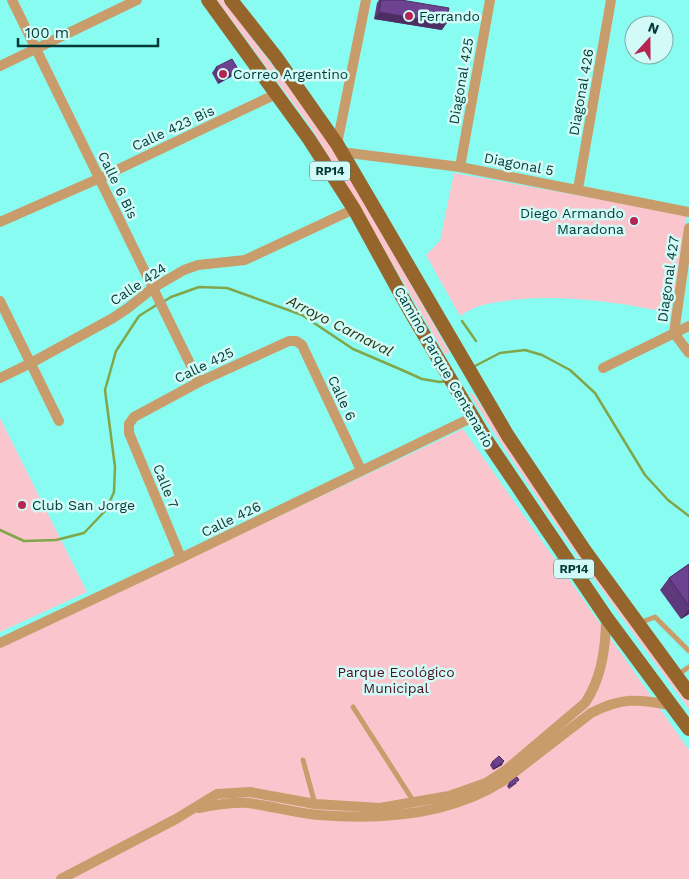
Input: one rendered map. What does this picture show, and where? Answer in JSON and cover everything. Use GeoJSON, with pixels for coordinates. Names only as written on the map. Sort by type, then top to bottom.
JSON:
{"type":"FeatureCollection","features":[{"type":"Feature","properties":{"kind":"main road","name":"Camino Parque Centenario"},"geometry":{"type":"LineString","coordinates":[[208,0],[309,139],[354,209],[489,444],[606,617],[689,729]]}},
{"type":"Feature","properties":{"kind":"main road","name":"Camino Parque Centenario"},"geometry":{"type":"LineString","coordinates":[[231,0],[276,57],[339,148],[508,436],[585,552],[689,693]]}},
{"type":"Feature","properties":{"kind":"main road"},"geometry":{"type":"LineString","coordinates":[[241,0],[276,57]]}},
{"type":"Feature","properties":{"kind":"street","name":"Calle 6 Bis"},"geometry":{"type":"LineString","coordinates":[[12,0],[199,382]]}},
{"type":"Feature","properties":{"kind":"street"},"geometry":{"type":"LineString","coordinates":[[0,66],[137,0]]}},
{"type":"Feature","properties":{"kind":"street"},"geometry":{"type":"LineString","coordinates":[[339,148],[366,0]]}},
{"type":"Feature","properties":{"kind":"street","name":"Diagonal 425"},"geometry":{"type":"LineString","coordinates":[[460,167],[490,0]]}},
{"type":"Feature","properties":{"kind":"street","name":"Diagonal 426"},"geometry":{"type":"LineString","coordinates":[[578,190],[611,0]]}},
{"type":"Feature","properties":{"kind":"street","name":"Calle 423 Bis"},"geometry":{"type":"LineString","coordinates":[[0,222],[100,178],[276,94]]}},
{"type":"Feature","properties":{"kind":"street","name":"Diagonal 5"},"geometry":{"type":"LineString","coordinates":[[339,148],[460,167],[689,212]]}},
{"type":"Feature","properties":{"kind":"street","name":"Calle 424"},"geometry":{"type":"LineString","coordinates":[[0,378],[128,308],[184,270],[198,265],[245,260],[354,209]]}},
{"type":"Feature","properties":{"kind":"street","name":"Diagonal 427"},"geometry":{"type":"LineString","coordinates":[[674,333],[689,228]]}},
{"type":"Feature","properties":{"kind":"street"},"geometry":{"type":"LineString","coordinates":[[0,301],[59,421]]}},
{"type":"Feature","properties":{"kind":"street"},"geometry":{"type":"LineString","coordinates":[[603,368],[689,326]]}},
{"type":"Feature","properties":{"kind":"street"},"geometry":{"type":"LineString","coordinates":[[674,333],[689,354]]}},
{"type":"Feature","properties":{"kind":"street","name":"Calle 425"},"geometry":{"type":"LineString","coordinates":[[129,424],[134,417],[199,382],[289,341],[296,341]]}},
{"type":"Feature","properties":{"kind":"street","name":"Calle 6"},"geometry":{"type":"LineString","coordinates":[[296,341],[302,345],[361,470]]}},
{"type":"Feature","properties":{"kind":"street","name":"Calle 426"},"geometry":{"type":"LineString","coordinates":[[0,643],[473,417]]}},
{"type":"Feature","properties":{"kind":"street","name":"Calle 7"},"geometry":{"type":"LineString","coordinates":[[129,424],[129,433],[181,558]]}},
{"type":"Feature","properties":{"kind":"street"},"geometry":{"type":"LineString","coordinates":[[504,775],[585,703],[589,697],[597,678],[606,643],[606,617]]}},
{"type":"Feature","properties":{"kind":"street"},"geometry":{"type":"LineString","coordinates":[[61,879],[193,809],[217,794],[250,792],[320,808],[411,806],[449,796],[504,775],[591,713],[603,707],[616,702],[641,699],[671,705]]}},
{"type":"Feature","properties":{"kind":"lane"},"geometry":{"type":"LineString","coordinates":[[638,623],[655,617],[689,651]]}},
{"type":"Feature","properties":{"kind":"lane"},"geometry":{"type":"LineString","coordinates":[[676,675],[689,667]]}},
{"type":"Feature","properties":{"kind":"lane"},"geometry":{"type":"LineString","coordinates":[[353,707],[411,806]]}},
{"type":"Feature","properties":{"kind":"lane"},"geometry":{"type":"LineString","coordinates":[[303,760],[320,808]]}},
{"type":"Feature","properties":{"kind":"green space"},"geometry":{"type":"Polygon","coordinates":[[[217,0],[223,0],[329,140],[450,353],[445,354],[310,126],[217,0]]]}},
{"type":"Feature","properties":{"kind":"green space"},"geometry":{"type":"Polygon","coordinates":[[[454,173],[687,215],[671,313],[611,302],[531,298],[478,306],[460,316],[426,255],[440,241],[454,173]]]}},
{"type":"Feature","properties":{"kind":"green space"},"geometry":{"type":"Polygon","coordinates":[[[469,393],[473,394],[618,604],[689,702],[689,709],[548,514],[469,393]]]}},
{"type":"Feature","properties":{"kind":"green space","name":"Club San Jorge"},"geometry":{"type":"Polygon","coordinates":[[[0,418],[87,592],[0,632],[0,418]]]}},
{"type":"Feature","properties":{"kind":"green space","name":"Parque Ecológico Municipal"},"geometry":{"type":"Polygon","coordinates":[[[463,429],[689,750],[689,879],[0,879],[0,648],[463,429]]]}},
{"type":"Feature","properties":{"kind":"building"},"geometry":{"type":"Polygon","coordinates":[[[381,0],[401,0],[449,8],[446,24],[379,12],[381,0]]]}},
{"type":"Feature","properties":{"kind":"building"},"geometry":{"type":"Polygon","coordinates":[[[232,59],[238,69],[222,78],[216,67],[232,59]]]}},
{"type":"Feature","properties":{"kind":"building"},"geometry":{"type":"Polygon","coordinates":[[[689,564],[689,606],[669,578],[689,564]]]}},
{"type":"Feature","properties":{"kind":"building"},"geometry":{"type":"Polygon","coordinates":[[[499,756],[504,761],[496,767],[492,762],[499,756]]]}},
{"type":"Feature","properties":{"kind":"building"},"geometry":{"type":"Polygon","coordinates":[[[517,777],[519,780],[511,786],[509,783],[517,777]]]}},
{"type":"Feature","properties":{"kind":"waterway","name":"Arroyo Carnaval"},"geometry":{"type":"LineString","coordinates":[[163,302],[171,297],[199,287],[227,288],[302,315],[353,349],[422,379],[446,381]]}},
{"type":"Feature","properties":{"kind":"waterway","name":"Arroyo Carnaval"},"geometry":{"type":"LineString","coordinates":[[0,530],[24,541],[56,540],[84,533],[106,510],[114,492],[115,467],[105,390],[116,351],[139,316],[158,304]]}},
{"type":"Feature","properties":{"kind":"waterway"},"geometry":{"type":"LineString","coordinates":[[462,321],[476,341]]}},
{"type":"Feature","properties":{"kind":"waterway","name":"Arroyo Carnaval"},"geometry":{"type":"LineString","coordinates":[[473,367],[500,353],[525,350],[542,355],[570,370],[595,393],[645,475],[668,500],[689,516]]}},
{"type":"Feature","properties":{"kind":"place","name":"Ferrando"},"geometry":{"type":"Point","coordinates":[409,16]}},
{"type":"Feature","properties":{"kind":"place","name":"Correo Argentino"},"geometry":{"type":"Point","coordinates":[223,74]}},
{"type":"Feature","properties":{"kind":"place","name":"Diego Armando Maradona"},"geometry":{"type":"Point","coordinates":[634,221]}},
{"type":"Feature","properties":{"kind":"place","name":"Club San Jorge"},"geometry":{"type":"Point","coordinates":[22,505]}}]}
